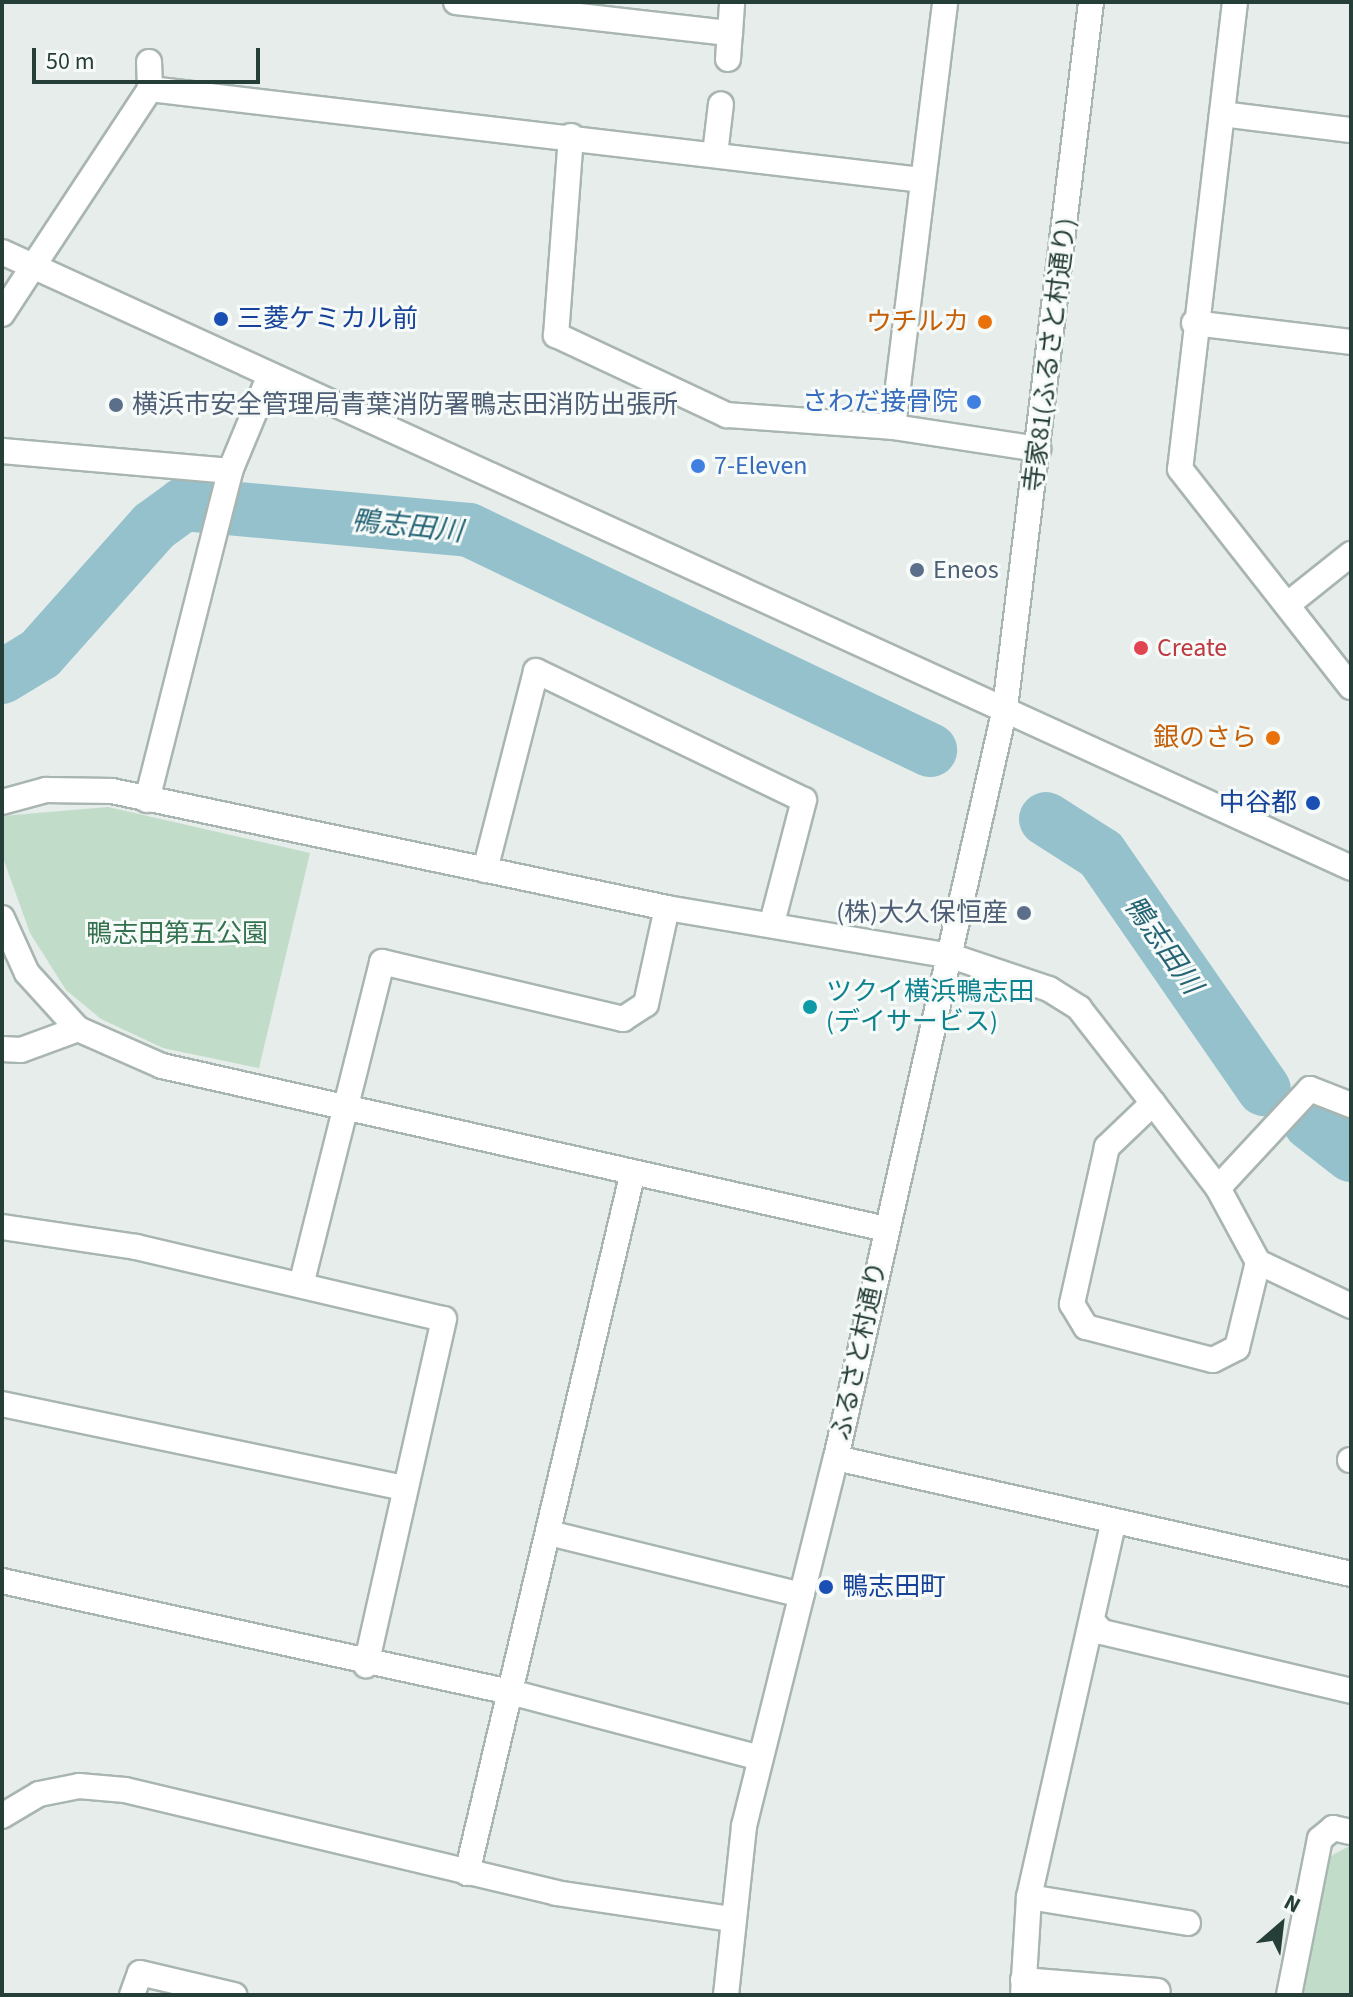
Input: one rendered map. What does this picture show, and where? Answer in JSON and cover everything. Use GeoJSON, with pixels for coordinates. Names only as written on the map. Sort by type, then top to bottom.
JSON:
{"type":"FeatureCollection","features":[{"type":"Feature","properties":{"kind":"street"},"geometry":{"type":"LineString","coordinates":[[456,2],[730,33]]}},
{"type":"Feature","properties":{"kind":"street"},"geometry":{"type":"LineString","coordinates":[[728,59],[732,2]]}},
{"type":"Feature","properties":{"kind":"street"},"geometry":{"type":"LineString","coordinates":[[893,427],[945,2]]}},
{"type":"Feature","properties":{"kind":"street","name":"寺家81(ふるさと村通り)"},"geometry":{"type":"LineString","coordinates":[[1005,708],[1091,2]]}},
{"type":"Feature","properties":{"kind":"street"},"geometry":{"type":"LineString","coordinates":[[1235,2],[1194,323],[1180,469],[1351,687]]}},
{"type":"Feature","properties":{"kind":"street"},"geometry":{"type":"LineString","coordinates":[[2,314],[150,89],[149,62]]}},
{"type":"Feature","properties":{"kind":"street"},"geometry":{"type":"LineString","coordinates":[[150,89],[571,136],[921,180]]}},
{"type":"Feature","properties":{"kind":"street"},"geometry":{"type":"LineString","coordinates":[[715,154],[721,104]]}},
{"type":"Feature","properties":{"kind":"street"},"geometry":{"type":"LineString","coordinates":[[1222,114],[1351,130]]}},
{"type":"Feature","properties":{"kind":"street"},"geometry":{"type":"LineString","coordinates":[[571,136],[556,335],[727,415],[893,427],[1038,449]]}},
{"type":"Feature","properties":{"kind":"street"},"geometry":{"type":"LineString","coordinates":[[2,252],[1351,868]]}},
{"type":"Feature","properties":{"kind":"street"},"geometry":{"type":"LineString","coordinates":[[1194,323],[1351,342]]}},
{"type":"Feature","properties":{"kind":"street"},"geometry":{"type":"LineString","coordinates":[[147,800],[227,483],[270,375]]}},
{"type":"Feature","properties":{"kind":"street"},"geometry":{"type":"LineString","coordinates":[[2,451],[227,483]]}},
{"type":"Feature","properties":{"kind":"street"},"geometry":{"type":"LineString","coordinates":[[1287,605],[1351,554]]}},
{"type":"Feature","properties":{"kind":"street"},"geometry":{"type":"LineString","coordinates":[[485,870],[536,671],[804,800],[772,923]]}},
{"type":"Feature","properties":{"kind":"street","name":"ふるさと村通り"},"geometry":{"type":"LineString","coordinates":[[726,1995],[732,1919],[759,1758],[836,1458],[1005,708]]}},
{"type":"Feature","properties":{"kind":"street"},"geometry":{"type":"LineString","coordinates":[[2,802],[46,790],[147,800],[667,908],[772,923],[951,956],[1049,989],[1079,1008],[1153,1103],[1218,1188],[1258,1262],[1351,1306]]}},
{"type":"Feature","properties":{"kind":"street"},"geometry":{"type":"LineString","coordinates":[[301,1285],[341,1108],[382,962],[623,1019],[646,1004],[667,908]]}},
{"type":"Feature","properties":{"kind":"street"},"geometry":{"type":"LineString","coordinates":[[2,918],[27,973],[78,1029],[162,1066],[632,1176],[886,1229]]}},
{"type":"Feature","properties":{"kind":"street"},"geometry":{"type":"LineString","coordinates":[[2,1049],[21,1050],[78,1029]]}},
{"type":"Feature","properties":{"kind":"street"},"geometry":{"type":"LineString","coordinates":[[1218,1188],[1310,1089],[1351,1105]]}},
{"type":"Feature","properties":{"kind":"street"},"geometry":{"type":"LineString","coordinates":[[1153,1103],[1107,1147],[1072,1304],[1086,1327],[1213,1360],[1237,1348],[1258,1262]]}},
{"type":"Feature","properties":{"kind":"street"},"geometry":{"type":"LineString","coordinates":[[467,1873],[632,1176]]}},
{"type":"Feature","properties":{"kind":"street"},"geometry":{"type":"LineString","coordinates":[[2,1227],[136,1247],[444,1319],[366,1665]]}},
{"type":"Feature","properties":{"kind":"street"},"geometry":{"type":"LineString","coordinates":[[2,1404],[404,1488]]}},
{"type":"Feature","properties":{"kind":"street"},"geometry":{"type":"LineString","coordinates":[[836,1458],[1113,1525],[1351,1574]]}},
{"type":"Feature","properties":{"kind":"street"},"geometry":{"type":"LineString","coordinates":[[1113,1525],[1029,1897],[1023,1987],[1158,1991]]}},
{"type":"Feature","properties":{"kind":"street"},"geometry":{"type":"LineString","coordinates":[[549,1533],[802,1595]]}},
{"type":"Feature","properties":{"kind":"street"},"geometry":{"type":"LineString","coordinates":[[2,1581],[366,1665],[510,1692],[759,1758]]}},
{"type":"Feature","properties":{"kind":"street"},"geometry":{"type":"LineString","coordinates":[[1092,1621],[1102,1632],[1351,1691]]}},
{"type":"Feature","properties":{"kind":"street"},"geometry":{"type":"LineString","coordinates":[[2,1816],[39,1794],[79,1786],[125,1790],[467,1873],[732,1919]]}},
{"type":"Feature","properties":{"kind":"street"},"geometry":{"type":"LineString","coordinates":[[1289,1995],[1320,1839],[1333,1828],[1351,1832]]}},
{"type":"Feature","properties":{"kind":"street"},"geometry":{"type":"LineString","coordinates":[[1029,1897],[1188,1923]]}},
{"type":"Feature","properties":{"kind":"street"},"geometry":{"type":"LineString","coordinates":[[132,1995],[140,1973],[234,1995]]}},
{"type":"Feature","properties":{"kind":"green space","name":"鴨志田第五公園"},"geometry":{"type":"Polygon","coordinates":[[[108,807],[310,853],[259,1068],[163,1048],[101,1019],[66,990],[30,933],[2,855],[2,816],[108,807]]]}},
{"type":"Feature","properties":{"kind":"green space"},"geometry":{"type":"Polygon","coordinates":[[[1351,1845],[1351,1995],[1300,1995],[1331,1856],[1351,1845]]]}},
{"type":"Feature","properties":{"kind":"waterway","name":"鴨志田川"},"geometry":{"type":"LineString","coordinates":[[2,677],[40,654],[154,526],[184,504],[469,530],[930,750]]}},
{"type":"Feature","properties":{"kind":"waterway","name":"鴨志田川"},"geometry":{"type":"LineString","coordinates":[[1046,819],[1101,854],[1264,1089]]}},
{"type":"Feature","properties":{"kind":"waterway","name":"鴨志田川"},"geometry":{"type":"LineString","coordinates":[[1310,1123],[1351,1155]]}},
{"type":"Feature","properties":{"kind":"place","name":"三菱ケミカル前"},"geometry":{"type":"Point","coordinates":[221,319]}},
{"type":"Feature","properties":{"kind":"place","name":"ウチルカ"},"geometry":{"type":"Point","coordinates":[985,322]}},
{"type":"Feature","properties":{"kind":"place","name":"さわだ接骨院"},"geometry":{"type":"Point","coordinates":[974,402]}},
{"type":"Feature","properties":{"kind":"place","name":"横浜市安全管理局青葉消防署鴨志田消防出張所"},"geometry":{"type":"Point","coordinates":[116,405]}},
{"type":"Feature","properties":{"kind":"place","name":"7-Eleven"},"geometry":{"type":"Point","coordinates":[698,466]}},
{"type":"Feature","properties":{"kind":"place","name":"Eneos"},"geometry":{"type":"Point","coordinates":[917,570]}},
{"type":"Feature","properties":{"kind":"place","name":"Create"},"geometry":{"type":"Point","coordinates":[1141,648]}},
{"type":"Feature","properties":{"kind":"place","name":"銀のさら"},"geometry":{"type":"Point","coordinates":[1273,738]}},
{"type":"Feature","properties":{"kind":"place","name":"中谷都"},"geometry":{"type":"Point","coordinates":[1313,803]}},
{"type":"Feature","properties":{"kind":"place","name":"(株)大久保恒産"},"geometry":{"type":"Point","coordinates":[1024,913]}},
{"type":"Feature","properties":{"kind":"place","name":"ツクイ横浜鴨志田 (デイサービス)"},"geometry":{"type":"Point","coordinates":[810,1007]}},
{"type":"Feature","properties":{"kind":"place","name":"鴨志田町"},"geometry":{"type":"Point","coordinates":[826,1587]}}]}
